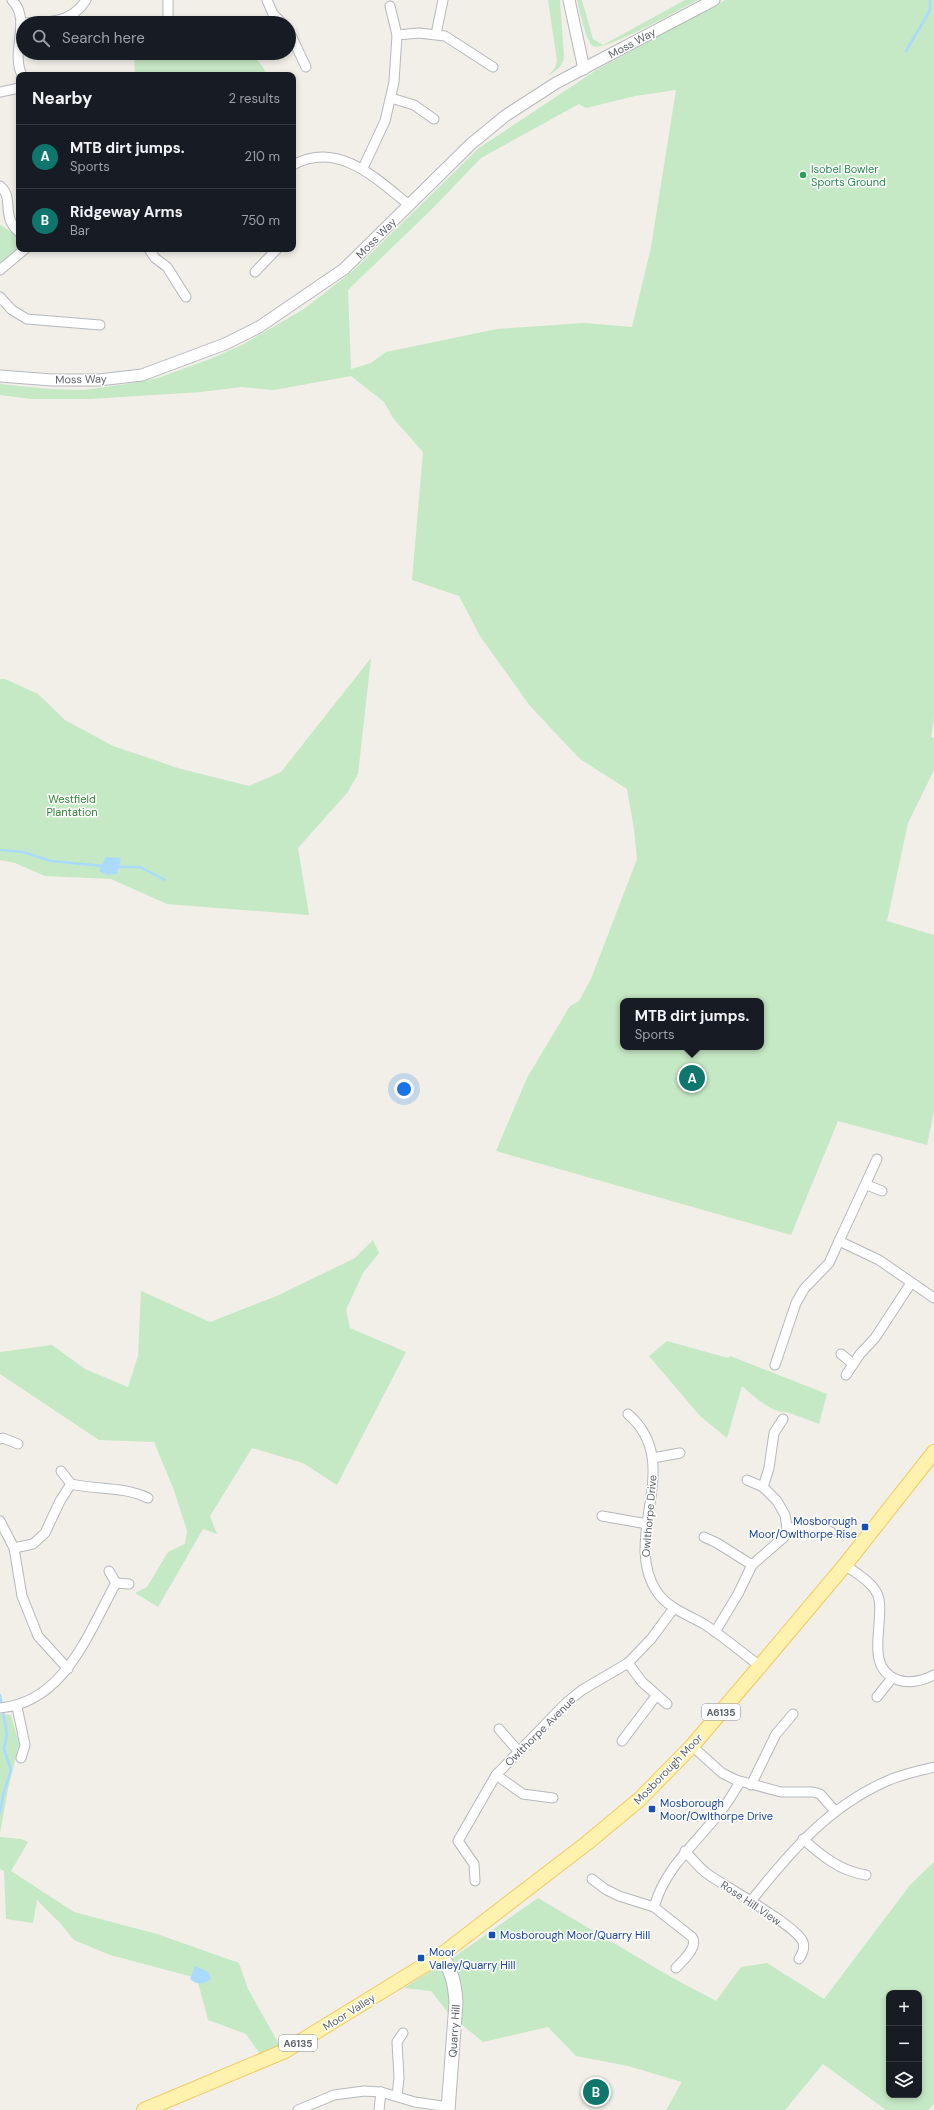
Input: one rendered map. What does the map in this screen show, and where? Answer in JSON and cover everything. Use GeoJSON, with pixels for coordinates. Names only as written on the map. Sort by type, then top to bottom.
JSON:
{"type":"FeatureCollection","features":[{"type":"Feature","properties":{"kind":"main road","name":"Mosborough Moor"},"geometry":{"type":"LineString","coordinates":[[441,1955],[556,1868],[640,1799],[692,1746],[845,1565],[934,1452]]}},
{"type":"Feature","properties":{"kind":"main road","name":"Quarry Hill"},"geometry":{"type":"LineString","coordinates":[[441,1955],[453,1973],[456,1987],[456,2010],[448,2109]]}},
{"type":"Feature","properties":{"kind":"main road","name":"Moor Valley"},"geometry":{"type":"LineString","coordinates":[[144,2110],[285,2051],[441,1955]]}},
{"type":"Feature","properties":{"kind":"street"},"geometry":{"type":"LineString","coordinates":[[12,0],[17,6],[19,16]]}},
{"type":"Feature","properties":{"kind":"street"},"geometry":{"type":"LineString","coordinates":[[69,16],[76,12],[86,0]]}},
{"type":"Feature","properties":{"kind":"street"},"geometry":{"type":"LineString","coordinates":[[168,0],[168,16]]}},
{"type":"Feature","properties":{"kind":"street"},"geometry":{"type":"LineString","coordinates":[[267,0],[269,6],[277,16]]}},
{"type":"Feature","properties":{"kind":"street"},"geometry":{"type":"LineString","coordinates":[[436,34],[443,0]]}},
{"type":"Feature","properties":{"kind":"street"},"geometry":{"type":"LineString","coordinates":[[569,0],[584,69]]}},
{"type":"Feature","properties":{"kind":"street","name":"Moss Way"},"geometry":{"type":"LineString","coordinates":[[0,376],[52,380],[99,380],[142,375],[225,344],[259,327],[344,269],[471,144],[506,116],[542,91],[714,0]]}},
{"type":"Feature","properties":{"kind":"street"},"geometry":{"type":"LineString","coordinates":[[363,168],[385,121],[391,98],[396,64],[396,35],[390,6]]}},
{"type":"Feature","properties":{"kind":"street"},"geometry":{"type":"LineString","coordinates":[[396,35],[436,34],[454,40],[493,67]]}},
{"type":"Feature","properties":{"kind":"street"},"geometry":{"type":"LineString","coordinates":[[296,46],[306,67]]}},
{"type":"Feature","properties":{"kind":"street"},"geometry":{"type":"LineString","coordinates":[[18,60],[21,72]]}},
{"type":"Feature","properties":{"kind":"street"},"geometry":{"type":"LineString","coordinates":[[0,92],[16,89]]}},
{"type":"Feature","properties":{"kind":"street"},"geometry":{"type":"LineString","coordinates":[[391,98],[414,105],[434,119]]}},
{"type":"Feature","properties":{"kind":"street"},"geometry":{"type":"LineString","coordinates":[[296,164],[306,159],[326,157],[339,158],[363,168],[409,205]]}},
{"type":"Feature","properties":{"kind":"street"},"geometry":{"type":"LineString","coordinates":[[0,186],[5,194],[3,215],[5,222],[16,230]]}},
{"type":"Feature","properties":{"kind":"street"},"geometry":{"type":"LineString","coordinates":[[0,270],[21,252]]}},
{"type":"Feature","properties":{"kind":"street"},"geometry":{"type":"LineString","coordinates":[[152,252],[155,258],[167,267],[186,297]]}},
{"type":"Feature","properties":{"kind":"street"},"geometry":{"type":"LineString","coordinates":[[255,272],[274,252]]}},
{"type":"Feature","properties":{"kind":"street"},"geometry":{"type":"LineString","coordinates":[[0,297],[12,310],[27,319],[100,326]]}},
{"type":"Feature","properties":{"kind":"street"},"geometry":{"type":"LineString","coordinates":[[775,1365],[796,1303],[804,1289],[829,1263],[867,1185],[877,1159]]}},
{"type":"Feature","properties":{"kind":"street"},"geometry":{"type":"LineString","coordinates":[[867,1185],[882,1191]]}},
{"type":"Feature","properties":{"kind":"street"},"geometry":{"type":"LineString","coordinates":[[839,1241],[879,1260],[934,1298]]}},
{"type":"Feature","properties":{"kind":"street"},"geometry":{"type":"LineString","coordinates":[[846,1375],[853,1364],[875,1338],[911,1283]]}},
{"type":"Feature","properties":{"kind":"street"},"geometry":{"type":"LineString","coordinates":[[841,1354],[853,1364]]}},
{"type":"Feature","properties":{"kind":"street","name":"Owlthorpe Drive"},"geometry":{"type":"LineString","coordinates":[[628,1414],[640,1428],[648,1443],[653,1458],[654,1475],[647,1524],[645,1558],[649,1578],[657,1592],[674,1608],[715,1632],[760,1666]]}},
{"type":"Feature","properties":{"kind":"street"},"geometry":{"type":"LineString","coordinates":[[763,1487],[769,1468],[774,1433],[783,1419]]}},
{"type":"Feature","properties":{"kind":"street"},"geometry":{"type":"LineString","coordinates":[[0,1439],[3,1438],[18,1444]]}},
{"type":"Feature","properties":{"kind":"street"},"geometry":{"type":"LineString","coordinates":[[653,1458],[680,1453]]}},
{"type":"Feature","properties":{"kind":"street"},"geometry":{"type":"LineString","coordinates":[[61,1471],[71,1484],[90,1488],[134,1491],[148,1498]]}},
{"type":"Feature","properties":{"kind":"street"},"geometry":{"type":"LineString","coordinates":[[715,1632],[738,1594],[752,1565],[784,1538],[787,1528],[785,1515],[778,1501],[763,1487],[747,1480]]}},
{"type":"Feature","properties":{"kind":"street"},"geometry":{"type":"LineString","coordinates":[[14,1548],[34,1544],[46,1533],[60,1501],[71,1484]]}},
{"type":"Feature","properties":{"kind":"street"},"geometry":{"type":"LineString","coordinates":[[602,1516],[647,1524]]}},
{"type":"Feature","properties":{"kind":"street"},"geometry":{"type":"LineString","coordinates":[[0,1522],[14,1548],[22,1596],[38,1636],[68,1669]]}},
{"type":"Feature","properties":{"kind":"street"},"geometry":{"type":"LineString","coordinates":[[787,1528],[818,1526],[831,1532]]}},
{"type":"Feature","properties":{"kind":"street"},"geometry":{"type":"LineString","coordinates":[[704,1537],[717,1543],[752,1565]]}},
{"type":"Feature","properties":{"kind":"street"},"geometry":{"type":"LineString","coordinates":[[845,1565],[875,1589],[879,1599],[879,1620],[876,1648],[885,1671],[892,1678],[902,1681],[924,1680],[934,1675]]}},
{"type":"Feature","properties":{"kind":"street"},"geometry":{"type":"LineString","coordinates":[[108,1572],[116,1583],[129,1584]]}},
{"type":"Feature","properties":{"kind":"street"},"geometry":{"type":"LineString","coordinates":[[0,1708],[15,1707],[39,1696],[68,1669],[116,1583]]}},
{"type":"Feature","properties":{"kind":"street","name":"Owlthorpe Avenue"},"geometry":{"type":"LineString","coordinates":[[475,1881],[474,1864],[458,1841],[496,1775],[566,1703],[582,1690],[628,1663],[651,1639],[674,1608]]}},
{"type":"Feature","properties":{"kind":"street"},"geometry":{"type":"LineString","coordinates":[[628,1663],[642,1682],[656,1696],[667,1704]]}},
{"type":"Feature","properties":{"kind":"street"},"geometry":{"type":"LineString","coordinates":[[877,1697],[892,1678]]}},
{"type":"Feature","properties":{"kind":"street"},"geometry":{"type":"LineString","coordinates":[[622,1741],[656,1696]]}},
{"type":"Feature","properties":{"kind":"street"},"geometry":{"type":"LineString","coordinates":[[15,1707],[25,1745],[21,1758]]}},
{"type":"Feature","properties":{"kind":"street"},"geometry":{"type":"LineString","coordinates":[[751,1785],[776,1734],[793,1714]]}},
{"type":"Feature","properties":{"kind":"street"},"geometry":{"type":"LineString","coordinates":[[499,1729],[519,1752]]}},
{"type":"Feature","properties":{"kind":"street"},"geometry":{"type":"LineString","coordinates":[[692,1746],[722,1772],[740,1782],[781,1792],[813,1792],[820,1794],[835,1810]]}},
{"type":"Feature","properties":{"kind":"street"},"geometry":{"type":"LineString","coordinates":[[752,1901],[803,1839],[835,1810],[888,1780],[934,1767]]}},
{"type":"Feature","properties":{"kind":"street"},"geometry":{"type":"LineString","coordinates":[[496,1775],[523,1794],[553,1798]]}},
{"type":"Feature","properties":{"kind":"street"},"geometry":{"type":"LineString","coordinates":[[654,1907],[666,1878],[685,1852],[723,1808],[740,1782]]}},
{"type":"Feature","properties":{"kind":"street"},"geometry":{"type":"LineString","coordinates":[[803,1839],[828,1861],[855,1873],[866,1875]]}},
{"type":"Feature","properties":{"kind":"street","name":"Rose Hill View"},"geometry":{"type":"LineString","coordinates":[[685,1852],[708,1874],[752,1901],[790,1929],[802,1941],[804,1948],[799,1960]]}},
{"type":"Feature","properties":{"kind":"street"},"geometry":{"type":"LineString","coordinates":[[592,1879],[605,1889],[619,1896],[654,1907],[694,1940],[692,1949],[676,1968]]}},
{"type":"Feature","properties":{"kind":"street"},"geometry":{"type":"LineString","coordinates":[[397,2096],[399,2078],[397,2042],[404,2033]]}},
{"type":"Feature","properties":{"kind":"street"},"geometry":{"type":"LineString","coordinates":[[298,2110],[334,2095],[348,2092],[381,2092],[415,2102],[448,2109]]}},
{"type":"Feature","properties":{"kind":"street"},"geometry":{"type":"LineString","coordinates":[[379,2110],[381,2092]]}},
{"type":"Feature","properties":{"kind":"green space"},"geometry":{"type":"Polygon","coordinates":[[[548,0],[560,0],[564,57],[560,66],[548,76],[555,68],[557,61],[548,0]]]}},
{"type":"Feature","properties":{"kind":"green space"},"geometry":{"type":"Polygon","coordinates":[[[577,0],[582,0],[593,39],[603,45],[685,0],[698,0],[612,43],[600,46],[593,46],[590,43],[583,24],[577,0]]]}},
{"type":"Feature","properties":{"kind":"green space"},"geometry":{"type":"Polygon","coordinates":[[[725,0],[934,0],[934,718],[931,737],[934,738],[934,770],[908,823],[887,921],[934,935],[934,1111],[927,1145],[838,1121],[791,1235],[496,1151],[527,1078],[570,1006],[579,1001],[591,979],[637,859],[634,829],[627,789],[580,759],[530,706],[480,636],[459,596],[412,580],[423,452],[393,418],[384,402],[351,376],[274,390],[241,387],[201,392],[90,399],[32,399],[0,395],[0,384],[50,389],[84,390],[158,378],[210,359],[242,345],[304,309],[354,270],[479,148],[598,69],[725,0]],[[676,90],[635,96],[586,108],[579,104],[481,158],[432,209],[348,290],[351,369],[371,363],[386,352],[497,329],[584,323],[632,327],[651,247],[676,90]]]}},
{"type":"Feature","properties":{"kind":"green space"},"geometry":{"type":"Polygon","coordinates":[[[134,60],[257,60],[265,72],[135,72],[134,60]]]}},
{"type":"Feature","properties":{"kind":"green space"},"geometry":{"type":"Polygon","coordinates":[[[0,225],[16,234],[16,252],[0,265],[0,225]]]}},
{"type":"Feature","properties":{"kind":"green space","name":"Westfield Plantation"},"geometry":{"type":"Polygon","coordinates":[[[371,658],[358,774],[347,793],[298,848],[309,915],[167,904],[111,879],[45,876],[15,863],[0,860],[0,679],[5,679],[38,694],[65,720],[113,746],[181,769],[249,786],[281,772],[371,658]]]}},
{"type":"Feature","properties":{"kind":"green space"},"geometry":{"type":"Polygon","coordinates":[[[373,1240],[379,1253],[363,1273],[346,1310],[350,1328],[406,1352],[337,1485],[303,1463],[252,1448],[210,1516],[217,1534],[203,1529],[158,1607],[135,1593],[147,1587],[168,1552],[185,1544],[187,1531],[174,1490],[154,1442],[99,1440],[0,1374],[0,1352],[52,1345],[85,1369],[128,1387],[138,1356],[141,1291],[210,1322],[279,1295],[355,1258],[373,1240]]]}},
{"type":"Feature","properties":{"kind":"green space"},"geometry":{"type":"Polygon","coordinates":[[[667,1341],[728,1358],[730,1356],[827,1394],[819,1424],[787,1412],[775,1410],[757,1399],[742,1386],[727,1438],[700,1416],[649,1356],[667,1341]]]}},
{"type":"Feature","properties":{"kind":"green space"},"geometry":{"type":"Polygon","coordinates":[[[0,1714],[11,1715],[19,1744],[8,1789],[0,1833],[0,1714]]]}},
{"type":"Feature","properties":{"kind":"green space"},"geometry":{"type":"Polygon","coordinates":[[[0,1837],[21,1839],[28,1842],[11,1871],[74,1912],[157,1934],[239,1963],[248,1989],[280,2046],[262,2057],[246,2034],[208,2020],[197,1978],[110,1955],[74,1940],[60,1923],[37,1900],[33,1923],[6,1919],[4,1871],[0,1869],[0,1837]]]}},
{"type":"Feature","properties":{"kind":"green space"},"geometry":{"type":"Polygon","coordinates":[[[934,1862],[934,2104],[928,2110],[886,2110],[823,2064],[785,2110],[666,2110],[682,2082],[628,2066],[576,2056],[548,2027],[483,2042],[461,2024],[459,1983],[455,1967],[451,1959],[538,1898],[671,1977],[716,2001],[741,1967],[767,1963],[824,1999],[910,1885],[934,1862]]]}},
{"type":"Feature","properties":{"kind":"green space"},"geometry":{"type":"Polygon","coordinates":[[[432,1970],[441,1971],[449,1978],[450,2015],[431,1991],[404,1988],[432,1970]]]}},
{"type":"Feature","properties":{"kind":"water"},"geometry":{"type":"Polygon","coordinates":[[[106,857],[121,858],[117,874],[107,875],[99,871],[106,857]]]}},
{"type":"Feature","properties":{"kind":"water"},"geometry":{"type":"Polygon","coordinates":[[[195,1966],[208,1972],[211,1979],[200,1984],[190,1979],[195,1966]]]}},
{"type":"Feature","properties":{"kind":"waterway"},"geometry":{"type":"LineString","coordinates":[[906,51],[930,10],[930,0]]}},
{"type":"Feature","properties":{"kind":"waterway"},"geometry":{"type":"LineString","coordinates":[[0,850],[23,852],[51,861],[103,866]]}},
{"type":"Feature","properties":{"kind":"waterway"},"geometry":{"type":"LineString","coordinates":[[116,867],[140,867],[165,880]]}},
{"type":"Feature","properties":{"kind":"waterway"},"geometry":{"type":"LineString","coordinates":[[0,1695],[7,1734],[4,1749],[11,1770],[3,1795],[0,1813]]}},
{"type":"Feature","properties":{"kind":"place","name":"Isobel Bowler Sports Ground"},"geometry":{"type":"Point","coordinates":[803,175]}},
{"type":"Feature","properties":{"kind":"place","name":"MTB dirt jumps."},"geometry":{"type":"Point","coordinates":[692,1078]}},
{"type":"Feature","properties":{"kind":"place","name":"Mosborough Moor/Owlthorpe Rise"},"geometry":{"type":"Point","coordinates":[865,1527]}},
{"type":"Feature","properties":{"kind":"place","name":"Mosborough Moor/Owlthorpe Drive"},"geometry":{"type":"Point","coordinates":[652,1809]}},
{"type":"Feature","properties":{"kind":"place","name":"Mosborough Moor/Quarry Hill"},"geometry":{"type":"Point","coordinates":[492,1935]}},
{"type":"Feature","properties":{"kind":"place","name":"Moor Valley/Quarry Hill"},"geometry":{"type":"Point","coordinates":[421,1958]}},
{"type":"Feature","properties":{"kind":"place","name":"Ridgeway Arms"},"geometry":{"type":"Point","coordinates":[596,2092]}}]}
